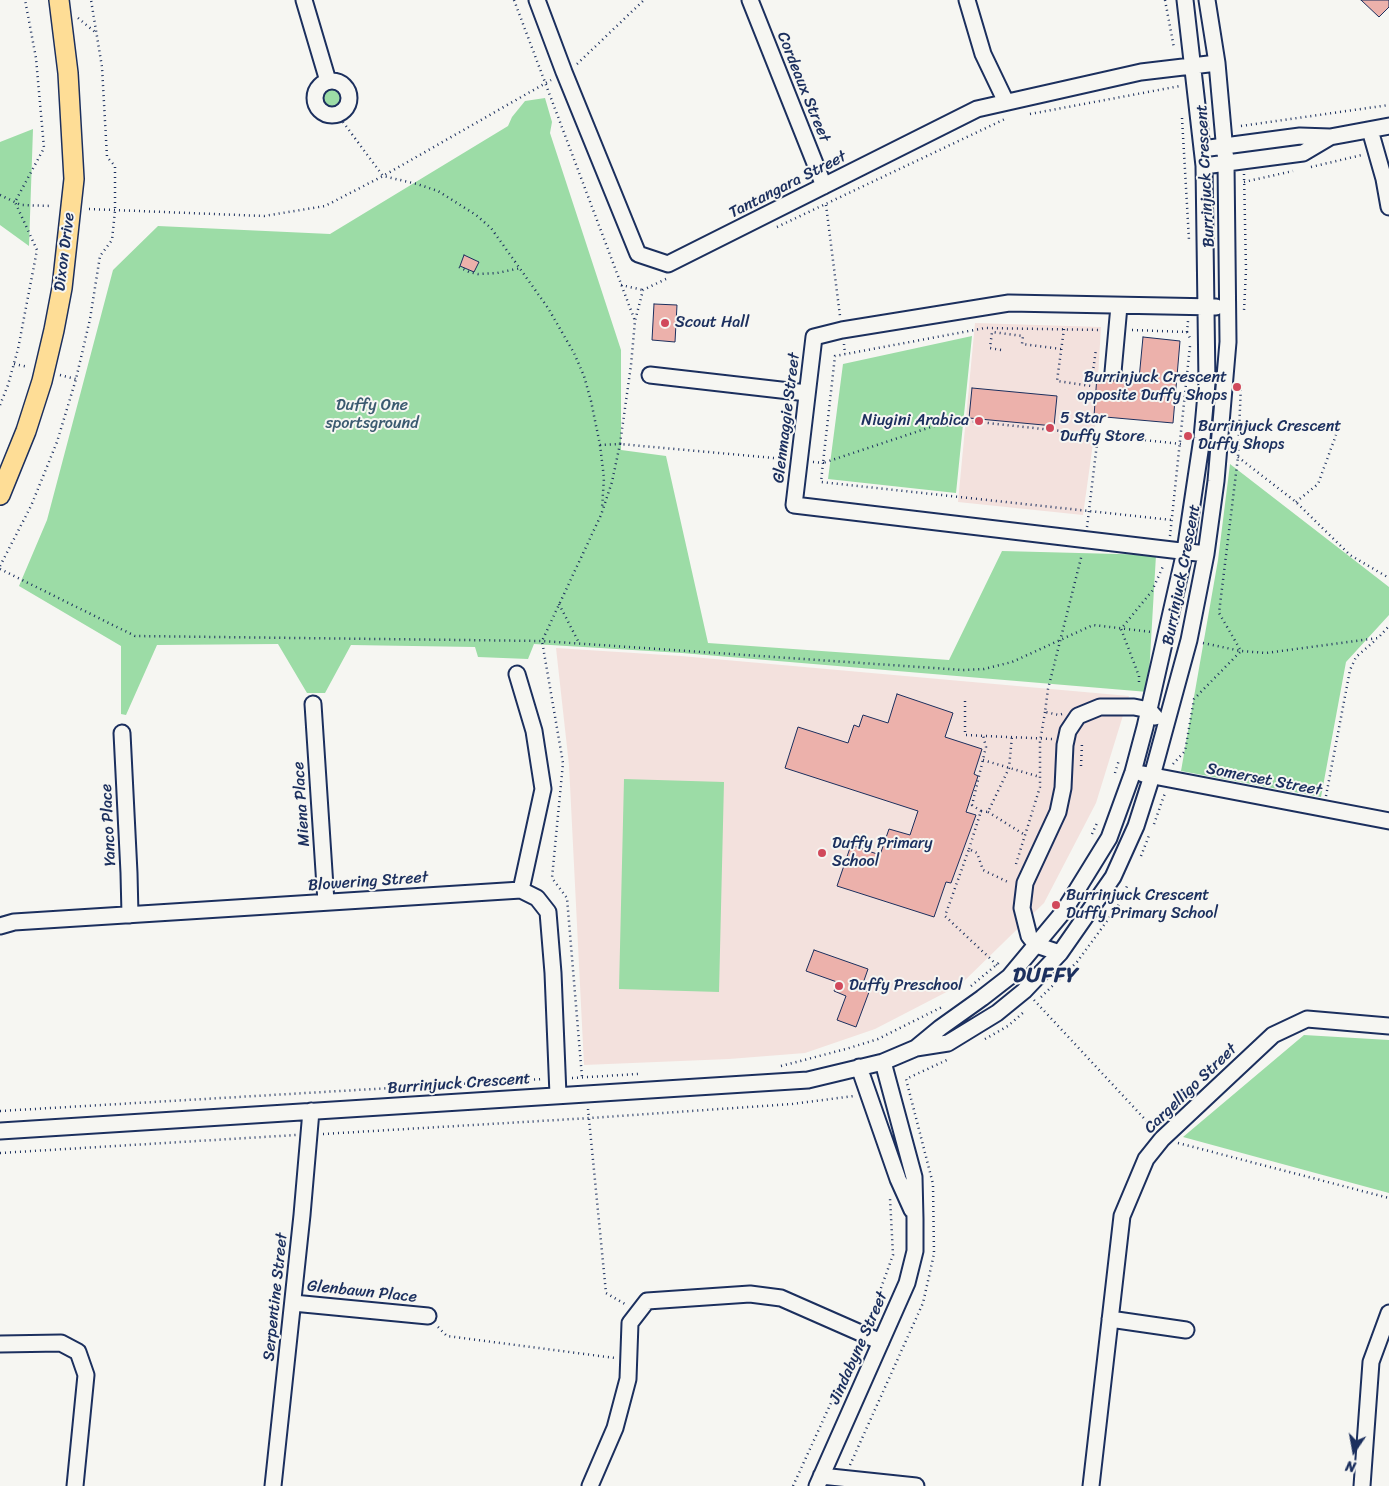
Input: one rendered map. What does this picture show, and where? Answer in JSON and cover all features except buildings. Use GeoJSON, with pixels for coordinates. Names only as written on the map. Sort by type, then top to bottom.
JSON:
{"type":"FeatureCollection","features":[{"type":"Feature","properties":{"kind":"main road","name":"Dixon Drive"},"geometry":{"type":"LineString","coordinates":[[0,495],[26,431],[42,381],[62,288],[74,179],[68,73],[59,0]]}},
{"type":"Feature","properties":{"kind":"street"},"geometry":{"type":"LineString","coordinates":[[304,0],[328,81]]}},
{"type":"Feature","properties":{"kind":"street","name":"Tantangara Street"},"geometry":{"type":"LineString","coordinates":[[537,0],[564,72],[638,254],[668,264],[977,109],[1141,72],[1217,63]]}},
{"type":"Feature","properties":{"kind":"street","name":"Cordeaux Street"},"geometry":{"type":"LineString","coordinates":[[750,0],[824,186]]}},
{"type":"Feature","properties":{"kind":"street"},"geometry":{"type":"LineString","coordinates":[[967,0],[983,54],[1006,102]]}},
{"type":"Feature","properties":{"kind":"street","name":"Burrinjuck Crescent"},"geometry":{"type":"LineString","coordinates":[[916,1048],[1009,977],[1064,912],[1109,838],[1133,772],[1142,709],[1185,551],[1202,438],[1207,383],[1204,166],[1185,0]]}},
{"type":"Feature","properties":{"kind":"street","name":"Burrinjuck Crescent"},"geometry":{"type":"LineString","coordinates":[[0,1131],[808,1080],[883,1062],[916,1048],[948,1043],[997,1013],[1024,990],[1060,953],[1113,876],[1136,826],[1152,776],[1188,640],[1206,554],[1216,481],[1228,342],[1225,146],[1217,63],[1207,0]]}},
{"type":"Feature","properties":{"kind":"street"},"geometry":{"type":"LineString","coordinates":[[328,81],[339,82],[348,90],[349,96],[346,107],[337,114],[327,114],[315,102],[318,87],[328,81]]}},
{"type":"Feature","properties":{"kind":"street"},"geometry":{"type":"LineString","coordinates":[[1202,149],[1300,136],[1330,137],[1389,126]]}},
{"type":"Feature","properties":{"kind":"street"},"geometry":{"type":"LineString","coordinates":[[1370,130],[1384,179],[1389,207]]}},
{"type":"Feature","properties":{"kind":"street"},"geometry":{"type":"LineString","coordinates":[[1204,166],[1303,153],[1330,137]]}},
{"type":"Feature","properties":{"kind":"street","name":"Glenmaggie Street"},"geometry":{"type":"LineString","coordinates":[[1206,554],[794,505],[814,337],[842,330],[1009,303],[1228,308]]}},
{"type":"Feature","properties":{"kind":"street"},"geometry":{"type":"LineString","coordinates":[[1113,372],[1119,306]]}},
{"type":"Feature","properties":{"kind":"street"},"geometry":{"type":"LineString","coordinates":[[650,375],[807,393]]}},
{"type":"Feature","properties":{"kind":"street"},"geometry":{"type":"LineString","coordinates":[[517,674],[534,731],[543,789],[521,890],[537,898],[548,912],[554,973],[558,1096]]}},
{"type":"Feature","properties":{"kind":"street","name":"Miena Place"},"geometry":{"type":"LineString","coordinates":[[313,704],[326,902]]}},
{"type":"Feature","properties":{"kind":"street"},"geometry":{"type":"LineString","coordinates":[[1060,953],[1036,945],[1029,936],[1022,908],[1025,882],[1058,812],[1063,788],[1068,731],[1078,716],[1100,707],[1142,709],[1164,731]]}},
{"type":"Feature","properties":{"kind":"street","name":"Yanco Place"},"geometry":{"type":"LineString","coordinates":[[122,733],[130,872],[130,915]]}},
{"type":"Feature","properties":{"kind":"street","name":"Somerset Street"},"geometry":{"type":"LineString","coordinates":[[1133,772],[1389,821]]}},
{"type":"Feature","properties":{"kind":"street","name":"Blowering Street"},"geometry":{"type":"LineString","coordinates":[[0,926],[14,922],[521,890]]}},
{"type":"Feature","properties":{"kind":"street","name":"Cargelligo Street"},"geometry":{"type":"LineString","coordinates":[[1090,1486],[1122,1216],[1146,1159],[1162,1139],[1273,1035],[1306,1019],[1389,1026]]}},
{"type":"Feature","properties":{"kind":"street","name":"Jindabyne Street"},"geometry":{"type":"LineString","coordinates":[[819,1481],[908,1282],[914,1251],[914,1177],[883,1062]]}},
{"type":"Feature","properties":{"kind":"street","name":"Jindabyne Street"},"geometry":{"type":"LineString","coordinates":[[859,1067],[898,1180],[915,1219]]}},
{"type":"Feature","properties":{"kind":"street","name":"Serpentine Street"},"geometry":{"type":"LineString","coordinates":[[273,1486],[311,1111]]}},
{"type":"Feature","properties":{"kind":"street"},"geometry":{"type":"LineString","coordinates":[[590,1486],[615,1428],[628,1379],[630,1324],[647,1301],[750,1294],[781,1298],[881,1342]]}},
{"type":"Feature","properties":{"kind":"street","name":"Glenbawn Place"},"geometry":{"type":"LineString","coordinates":[[293,1303],[428,1316]]}},
{"type":"Feature","properties":{"kind":"street"},"geometry":{"type":"LineString","coordinates":[[1362,1486],[1371,1362],[1389,1313]]}},
{"type":"Feature","properties":{"kind":"street"},"geometry":{"type":"LineString","coordinates":[[1110,1319],[1186,1330]]}},
{"type":"Feature","properties":{"kind":"street"},"geometry":{"type":"LineString","coordinates":[[0,1344],[61,1343],[78,1352],[86,1374],[75,1486]]}},
{"type":"Feature","properties":{"kind":"street"},"geometry":{"type":"LineString","coordinates":[[819,1481],[916,1486]]}},
{"type":"Feature","properties":{"kind":"path"},"geometry":{"type":"LineString","coordinates":[[15,202],[44,148],[36,58],[25,0]]}},
{"type":"Feature","properties":{"kind":"path"},"geometry":{"type":"LineString","coordinates":[[91,0],[102,67],[107,157],[115,166],[112,240],[100,256],[90,319],[76,379],[57,442],[31,506],[0,567],[135,636],[542,641],[963,670],[984,669],[1012,662],[1093,625],[1155,632]]}},
{"type":"Feature","properties":{"kind":"path"},"geometry":{"type":"LineString","coordinates":[[514,0],[635,321]]}},
{"type":"Feature","properties":{"kind":"path"},"geometry":{"type":"LineString","coordinates":[[579,63],[644,0]]}},
{"type":"Feature","properties":{"kind":"path"},"geometry":{"type":"LineString","coordinates":[[1026,115],[1180,86],[1166,0]]}},
{"type":"Feature","properties":{"kind":"path"},"geometry":{"type":"LineString","coordinates":[[77,12],[78,18],[97,33]]}},
{"type":"Feature","properties":{"kind":"path"},"geometry":{"type":"LineString","coordinates":[[89,209],[264,216],[325,206],[384,176],[546,83]]}},
{"type":"Feature","properties":{"kind":"path"},"geometry":{"type":"LineString","coordinates":[[1242,144],[1241,126],[1389,105]]}},
{"type":"Feature","properties":{"kind":"path"},"geometry":{"type":"LineString","coordinates":[[337,114],[384,176],[438,191],[476,215],[491,228],[521,268],[557,323],[574,353],[584,376],[600,445],[604,478],[601,516]]}},
{"type":"Feature","properties":{"kind":"path"},"geometry":{"type":"LineString","coordinates":[[1182,114],[1189,248]]}},
{"type":"Feature","properties":{"kind":"path"},"geometry":{"type":"LineString","coordinates":[[774,229],[1007,118]]}},
{"type":"Feature","properties":{"kind":"path"},"geometry":{"type":"LineString","coordinates":[[1243,161],[1246,270],[1244,315]]}},
{"type":"Feature","properties":{"kind":"path"},"geometry":{"type":"LineString","coordinates":[[824,186],[845,354]]}},
{"type":"Feature","properties":{"kind":"path"},"geometry":{"type":"LineString","coordinates":[[0,195],[21,205],[52,206]]}},
{"type":"Feature","properties":{"kind":"path"},"geometry":{"type":"LineString","coordinates":[[0,405],[18,349],[38,250],[15,202]]}},
{"type":"Feature","properties":{"kind":"path"},"geometry":{"type":"LineString","coordinates":[[459,267],[478,274],[497,273],[521,268]]}},
{"type":"Feature","properties":{"kind":"path"},"geometry":{"type":"LineString","coordinates":[[621,286],[643,290],[669,278]]}},
{"type":"Feature","properties":{"kind":"path"},"geometry":{"type":"LineString","coordinates":[[582,1077],[567,898],[552,878],[563,763],[542,641],[601,516],[612,482],[620,444],[635,321],[643,290]]}},
{"type":"Feature","properties":{"kind":"path"},"geometry":{"type":"LineString","coordinates":[[1121,628],[1152,591],[1161,573],[1168,549],[1172,520],[1181,444],[1191,340],[1187,332],[985,328],[835,356],[821,482],[1172,520]]}},
{"type":"Feature","properties":{"kind":"path"},"geometry":{"type":"LineString","coordinates":[[1064,329],[1058,382],[1091,386],[1096,349]]}},
{"type":"Feature","properties":{"kind":"path"},"geometry":{"type":"LineString","coordinates":[[1000,350],[990,348],[992,332],[1023,336],[1022,344],[1062,349]]}},
{"type":"Feature","properties":{"kind":"path"},"geometry":{"type":"LineString","coordinates":[[1241,381],[1238,457],[1218,613],[1241,651]]}},
{"type":"Feature","properties":{"kind":"path"},"geometry":{"type":"LineString","coordinates":[[600,445],[620,444],[823,463],[951,419],[1181,444]]}},
{"type":"Feature","properties":{"kind":"path"},"geometry":{"type":"LineString","coordinates":[[947,426],[949,421]]}},
{"type":"Feature","properties":{"kind":"path"},"geometry":{"type":"LineString","coordinates":[[1015,867],[1040,787],[1041,739],[1048,690],[1085,539],[1098,435]]}},
{"type":"Feature","properties":{"kind":"path"},"geometry":{"type":"LineString","coordinates":[[1296,502],[1318,484],[1336,435]]}},
{"type":"Feature","properties":{"kind":"path"},"geometry":{"type":"LineString","coordinates":[[1238,457],[1296,502],[1350,556],[1389,578]]}},
{"type":"Feature","properties":{"kind":"path"},"geometry":{"type":"LineString","coordinates":[[559,604],[579,643]]}},
{"type":"Feature","properties":{"kind":"path"},"geometry":{"type":"LineString","coordinates":[[1324,810],[1350,670],[1356,657],[1389,626]]}},
{"type":"Feature","properties":{"kind":"path"},"geometry":{"type":"LineString","coordinates":[[1121,628],[1139,676],[1142,709]]}},
{"type":"Feature","properties":{"kind":"path"},"geometry":{"type":"LineString","coordinates":[[1201,642],[1241,651],[1266,653],[1378,638]]}},
{"type":"Feature","properties":{"kind":"path"},"geometry":{"type":"LineString","coordinates":[[965,701],[965,735],[1012,736],[1082,742],[1081,766]]}},
{"type":"Feature","properties":{"kind":"path"},"geometry":{"type":"LineString","coordinates":[[1046,712],[1059,715],[1066,712]]}},
{"type":"Feature","properties":{"kind":"path"},"geometry":{"type":"LineString","coordinates":[[983,736],[986,747],[972,806],[981,811],[988,812],[1025,835]]}},
{"type":"Feature","properties":{"kind":"path"},"geometry":{"type":"LineString","coordinates":[[988,812],[1009,768],[1012,736]]}},
{"type":"Feature","properties":{"kind":"path"},"geometry":{"type":"LineString","coordinates":[[1114,777],[1122,752]]}},
{"type":"Feature","properties":{"kind":"path"},"geometry":{"type":"LineString","coordinates":[[983,760],[1040,777]]}},
{"type":"Feature","properties":{"kind":"path"},"geometry":{"type":"LineString","coordinates":[[981,811],[945,916],[997,965]]}},
{"type":"Feature","properties":{"kind":"path"},"geometry":{"type":"LineString","coordinates":[[1090,840],[1100,817]]}},
{"type":"Feature","properties":{"kind":"path"},"geometry":{"type":"LineString","coordinates":[[969,849],[977,853],[983,870],[1010,883]]}},
{"type":"Feature","properties":{"kind":"path"},"geometry":{"type":"LineString","coordinates":[[1008,890],[1012,875]]}},
{"type":"Feature","properties":{"kind":"path"},"geometry":{"type":"LineString","coordinates":[[964,991],[1004,959]]}},
{"type":"Feature","properties":{"kind":"path"},"geometry":{"type":"LineString","coordinates":[[1036,1002],[1162,1139],[1389,1198]]}},
{"type":"Feature","properties":{"kind":"path"},"geometry":{"type":"LineString","coordinates":[[773,1066],[810,1059],[878,1039],[944,1005]]}},
{"type":"Feature","properties":{"kind":"path"},"geometry":{"type":"LineString","coordinates":[[0,1111],[640,1074]]}},
{"type":"Feature","properties":{"kind":"path"},"geometry":{"type":"LineString","coordinates":[[638,1312],[606,1294],[590,1118],[792,1104],[852,1096]]}},
{"type":"Feature","properties":{"kind":"path"},"geometry":{"type":"LineString","coordinates":[[793,1486],[862,1335],[894,1256],[890,1196]]}},
{"type":"Feature","properties":{"kind":"path"},"geometry":{"type":"LineString","coordinates":[[428,1316],[447,1336],[629,1360]]}},
{"type":"Feature","properties":{"kind":"shaded area"},"geometry":{"type":"Polygon","coordinates":[[[975,323],[1101,327],[1095,429],[1083,515],[958,502],[975,323]]]}},
{"type":"Feature","properties":{"kind":"shaded area","name":"Duffy Primary School"},"geometry":{"type":"Polygon","coordinates":[[[556,648],[681,656],[1129,696],[1096,803],[1044,903],[960,985],[875,1029],[805,1053],[729,1059],[584,1065],[569,765],[556,648]]]}},
{"type":"Feature","properties":{"kind":"green space"},"geometry":{"type":"Polygon","coordinates":[[[328,81],[337,83],[344,88],[347,94],[347,101],[343,109],[336,113],[327,113],[317,103],[316,94],[321,86],[328,81]]]}},
{"type":"Feature","properties":{"kind":"green space","name":"Duffy One sportsground"},"geometry":{"type":"Polygon","coordinates":[[[545,98],[552,122],[550,133],[621,350],[621,450],[666,456],[708,643],[949,660],[1002,551],[1156,555],[1148,692],[682,653],[534,644],[528,659],[478,657],[475,647],[351,645],[325,693],[307,693],[278,644],[157,645],[126,715],[121,714],[121,646],[19,586],[47,520],[113,270],[158,226],[330,234],[508,126],[512,117],[525,101],[545,98]]]}},
{"type":"Feature","properties":{"kind":"green space"},"geometry":{"type":"Polygon","coordinates":[[[33,129],[29,246],[0,225],[0,142],[33,129]]]}},
{"type":"Feature","properties":{"kind":"green space"},"geometry":{"type":"Polygon","coordinates":[[[972,336],[956,493],[828,479],[843,364],[972,336]]]}},
{"type":"Feature","properties":{"kind":"green space"},"geometry":{"type":"Polygon","coordinates":[[[1230,464],[1389,587],[1389,615],[1346,662],[1321,797],[1181,771],[1218,560],[1230,464]]]}},
{"type":"Feature","properties":{"kind":"green space"},"geometry":{"type":"Polygon","coordinates":[[[624,779],[724,782],[719,992],[619,989],[624,779]]]}},
{"type":"Feature","properties":{"kind":"green space"},"geometry":{"type":"Polygon","coordinates":[[[1304,1035],[1389,1040],[1389,1193],[1183,1137],[1304,1035]]]}},
{"type":"Feature","properties":{"kind":"place","name":"Scout Hall"},"geometry":{"type":"Point","coordinates":[665,323]}},
{"type":"Feature","properties":{"kind":"place","name":"Burrinjuck Crescent opposite Duffy Shops"},"geometry":{"type":"Point","coordinates":[1237,387]}},
{"type":"Feature","properties":{"kind":"place","name":"Niugini Arabica"},"geometry":{"type":"Point","coordinates":[979,421]}},
{"type":"Feature","properties":{"kind":"place","name":"5 Star Duffy Store"},"geometry":{"type":"Point","coordinates":[1050,428]}},
{"type":"Feature","properties":{"kind":"place","name":"Burrinjuck Crescent Duffy Shops"},"geometry":{"type":"Point","coordinates":[1188,436]}},
{"type":"Feature","properties":{"kind":"place","name":"Duffy Primary School"},"geometry":{"type":"Point","coordinates":[822,853]}},
{"type":"Feature","properties":{"kind":"place","name":"Burrinjuck Crescent Duffy Primary School"},"geometry":{"type":"Point","coordinates":[1056,905]}},
{"type":"Feature","properties":{"kind":"place","name":"Duffy Preschool"},"geometry":{"type":"Point","coordinates":[839,986]}},
{"type":"Feature","properties":{"kind":"district","name":"DUFFY"},"geometry":{"type":"Point","coordinates":[1046,977]}}]}
